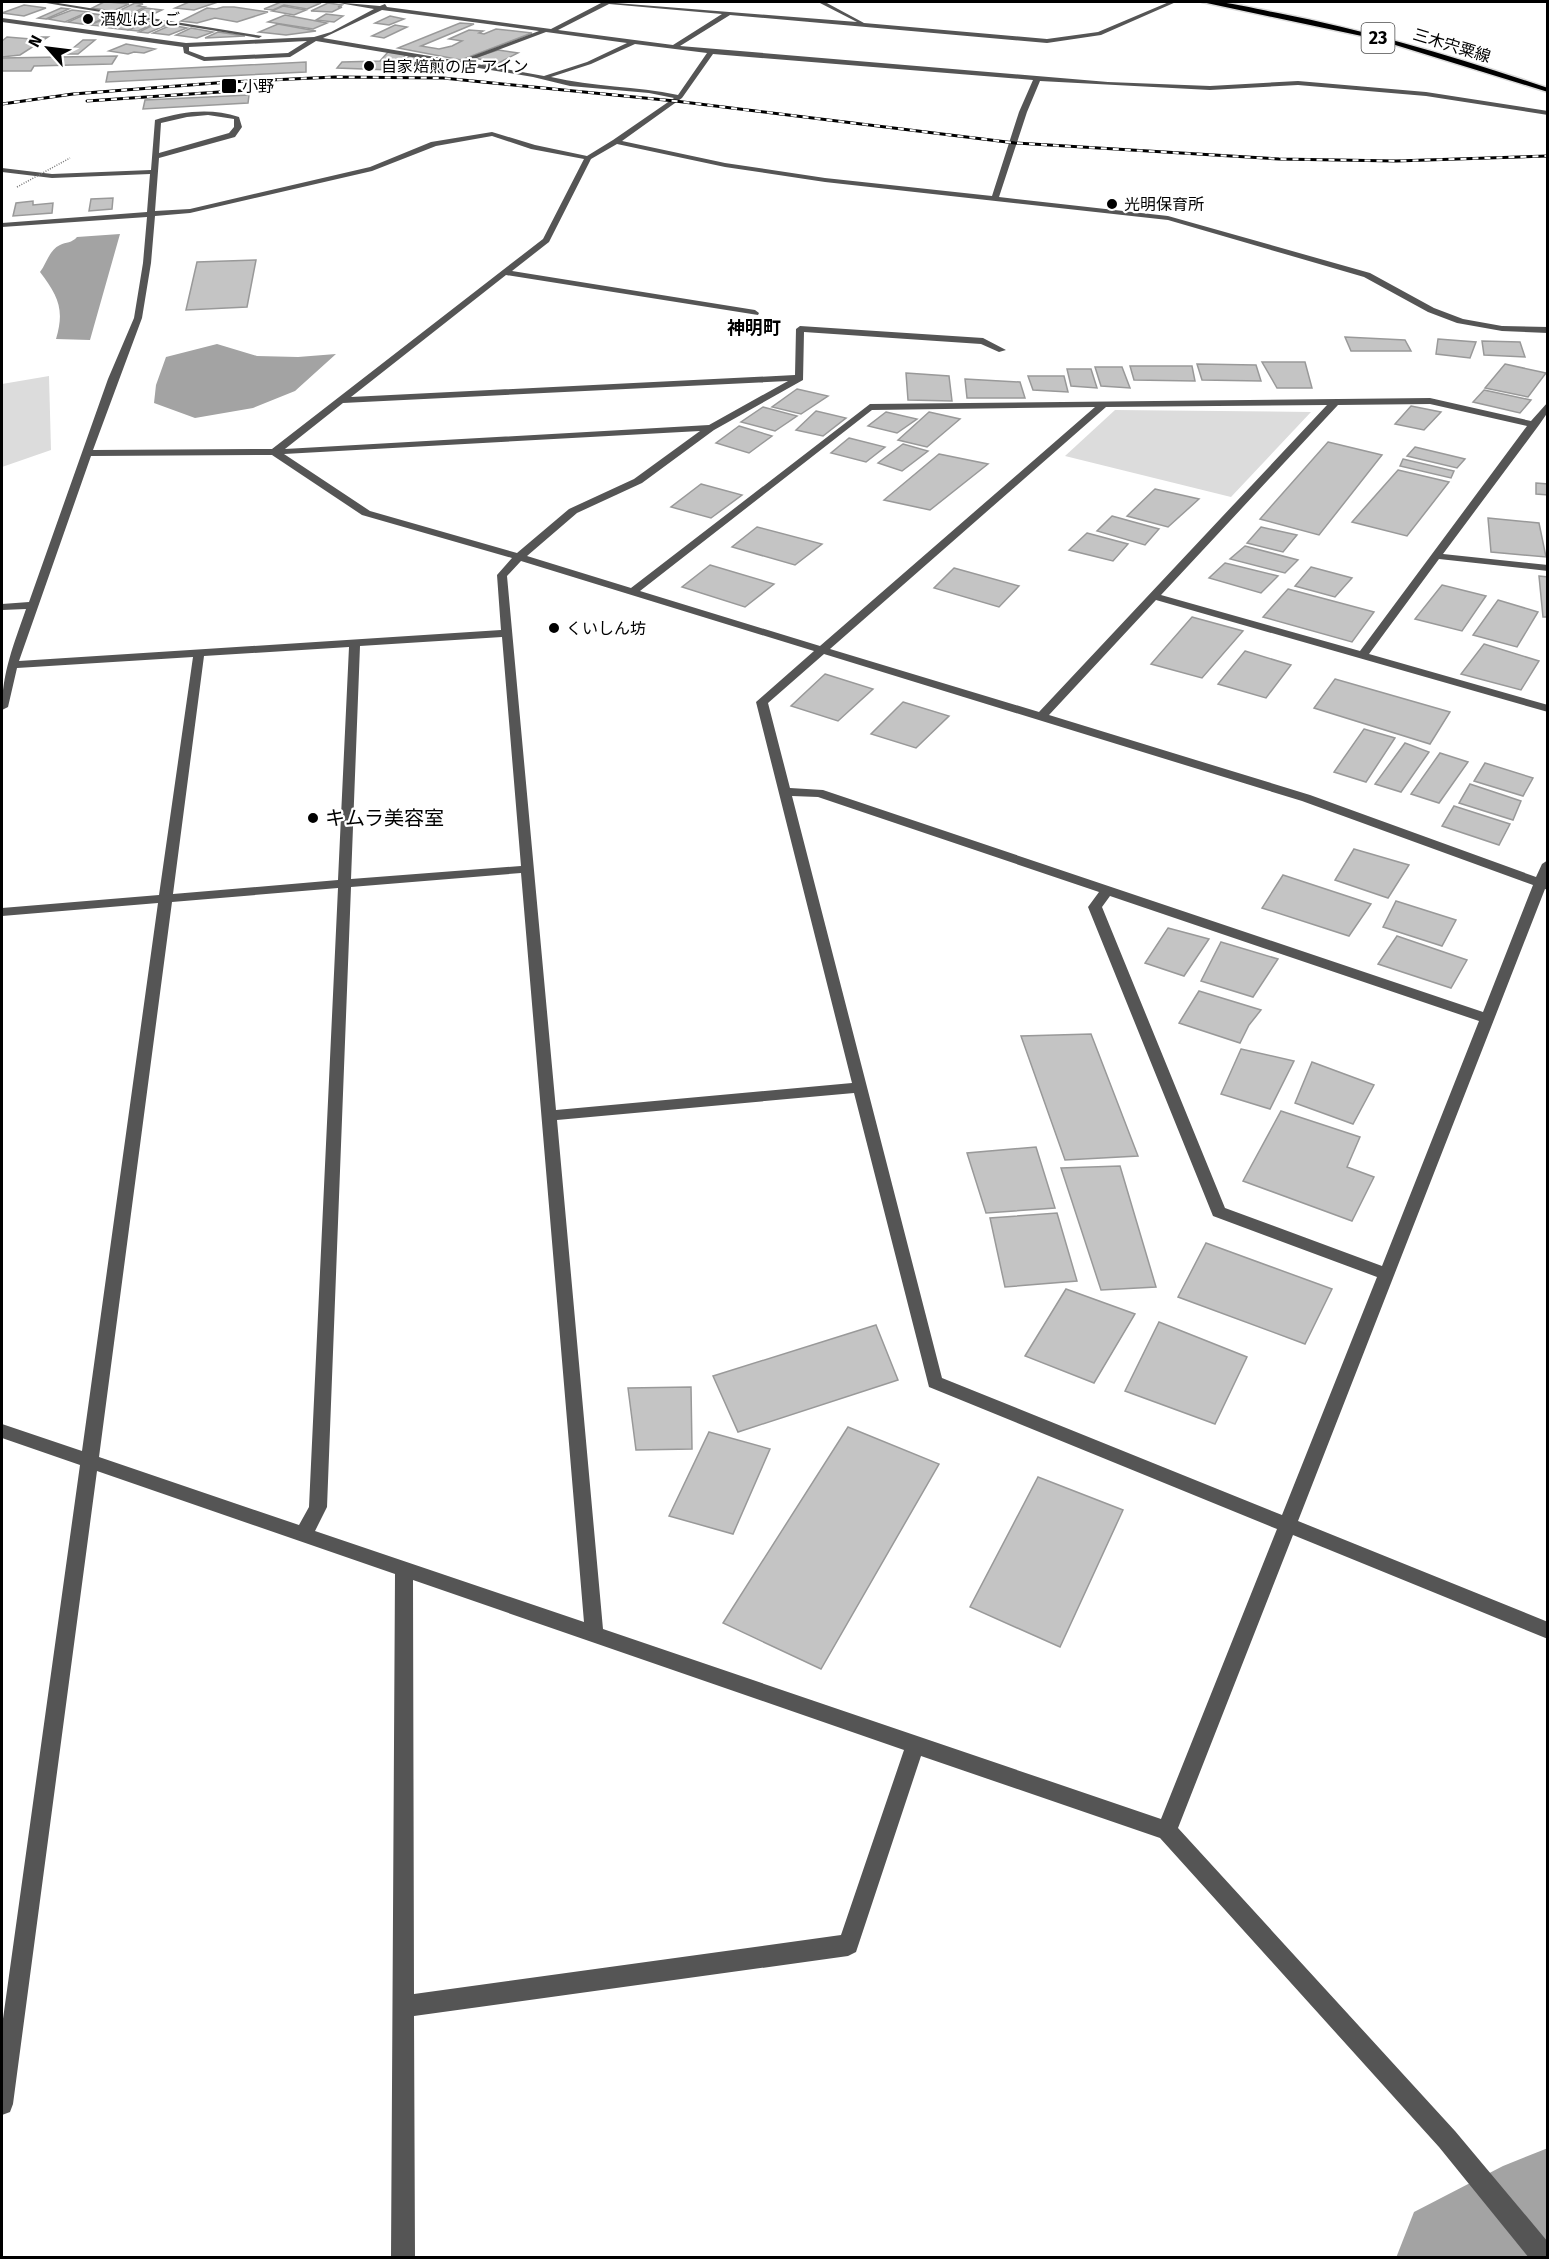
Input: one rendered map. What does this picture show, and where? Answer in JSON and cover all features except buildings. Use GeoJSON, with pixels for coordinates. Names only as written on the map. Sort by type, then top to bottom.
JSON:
{"type":"FeatureCollection","features":[{"type":"Feature","properties":{"kind":"main road","name":"三木宍粟線"},"geometry":{"type":"LineString","coordinates":[[1205,2],[1288,17],[1394,42],[1474,65],[1548,90]]}},
{"type":"Feature","properties":{"kind":"street"},"geometry":{"type":"LineString","coordinates":[[43,2],[292,41]]}},
{"type":"Feature","properties":{"kind":"street"},"geometry":{"type":"LineString","coordinates":[[336,2],[711,52],[1108,84],[1210,88],[1298,83],[1426,94],[1548,113]]}},
{"type":"Feature","properties":{"kind":"street"},"geometry":{"type":"LineString","coordinates":[[2,20],[186,45],[292,41],[315,39],[333,33],[393,2]]}},
{"type":"Feature","properties":{"kind":"street"},"geometry":{"type":"LineString","coordinates":[[461,62],[480,53],[520,42],[608,2],[1047,41],[1099,34],[1173,2]]}},
{"type":"Feature","properties":{"kind":"street"},"geometry":{"type":"LineString","coordinates":[[658,5],[667,2]]}},
{"type":"Feature","properties":{"kind":"street"},"geometry":{"type":"LineString","coordinates":[[821,2],[870,26]]}},
{"type":"Feature","properties":{"kind":"street"},"geometry":{"type":"LineString","coordinates":[[674,47],[730,12]]}},
{"type":"Feature","properties":{"kind":"street"},"geometry":{"type":"LineString","coordinates":[[2,28],[17,22]]}},
{"type":"Feature","properties":{"kind":"street"},"geometry":{"type":"LineString","coordinates":[[186,45],[186,52],[204,59],[290,55],[315,39],[461,62],[546,77],[570,84],[649,91],[680,97]]}},
{"type":"Feature","properties":{"kind":"street"},"geometry":{"type":"LineString","coordinates":[[546,77],[590,63],[634,42]]}},
{"type":"Feature","properties":{"kind":"street"},"geometry":{"type":"LineString","coordinates":[[274,452],[546,240],[588,158],[680,97],[711,52]]}},
{"type":"Feature","properties":{"kind":"street"},"geometry":{"type":"LineString","coordinates":[[995,198],[1023,112],[1038,77]]}},
{"type":"Feature","properties":{"kind":"street"},"geometry":{"type":"LineString","coordinates":[[2,707],[12,665],[113,379],[138,318],[147,263],[158,122],[175,116],[223,113],[237,118],[238,126],[232,135],[157,156]]}},
{"type":"Feature","properties":{"kind":"street"},"geometry":{"type":"LineString","coordinates":[[2,225],[190,211],[372,169],[434,144],[492,134],[534,147],[588,158]]}},
{"type":"Feature","properties":{"kind":"street"},"geometry":{"type":"LineString","coordinates":[[615,142],[725,165],[825,180],[1168,218],[1214,228],[1269,248],[1365,274],[1385,282],[1430,309],[1458,321],[1495,330],[1548,330]]}},
{"type":"Feature","properties":{"kind":"street"},"geometry":{"type":"LineString","coordinates":[[2,170],[52,176],[153,172]]}},
{"type":"Feature","properties":{"kind":"street"},"geometry":{"type":"LineString","coordinates":[[504,272],[754,314]]}},
{"type":"Feature","properties":{"kind":"street"},"geometry":{"type":"LineString","coordinates":[[800,378],[800,329],[983,341],[1002,350]]}},
{"type":"Feature","properties":{"kind":"street"},"geometry":{"type":"LineString","coordinates":[[340,400],[800,378]]}},
{"type":"Feature","properties":{"kind":"street"},"geometry":{"type":"LineString","coordinates":[[594,1634],[502,575],[519,557],[573,511],[638,481],[711,428],[800,378]]}},
{"type":"Feature","properties":{"kind":"street"},"geometry":{"type":"LineString","coordinates":[[633,591],[870,407],[1430,401],[1534,425]]}},
{"type":"Feature","properties":{"kind":"street"},"geometry":{"type":"LineString","coordinates":[[1041,717],[1335,402]]}},
{"type":"Feature","properties":{"kind":"street"},"geometry":{"type":"LineString","coordinates":[[1103,405],[762,702],[935,1382],[1548,1632]]}},
{"type":"Feature","properties":{"kind":"street"},"geometry":{"type":"LineString","coordinates":[[1362,656],[1548,405]]}},
{"type":"Feature","properties":{"kind":"street"},"geometry":{"type":"LineString","coordinates":[[88,453],[274,452],[711,428]]}},
{"type":"Feature","properties":{"kind":"street"},"geometry":{"type":"LineString","coordinates":[[274,452],[366,513],[633,591],[1306,798],[1544,884]]}},
{"type":"Feature","properties":{"kind":"street"},"geometry":{"type":"LineString","coordinates":[[1436,556],[1548,568]]}},
{"type":"Feature","properties":{"kind":"street"},"geometry":{"type":"LineString","coordinates":[[1154,596],[1548,709]]}},
{"type":"Feature","properties":{"kind":"street"},"geometry":{"type":"LineString","coordinates":[[2,607],[34,605]]}},
{"type":"Feature","properties":{"kind":"street"},"geometry":{"type":"LineString","coordinates":[[12,665],[507,633]]}},
{"type":"Feature","properties":{"kind":"street"},"geometry":{"type":"LineString","coordinates":[[303,1535],[318,1507],[355,643]]}},
{"type":"Feature","properties":{"kind":"street"},"geometry":{"type":"LineString","coordinates":[[2,2104],[87,1460],[199,652]]}},
{"type":"Feature","properties":{"kind":"street"},"geometry":{"type":"LineString","coordinates":[[785,792],[819,793],[1486,1018]]}},
{"type":"Feature","properties":{"kind":"street"},"geometry":{"type":"LineString","coordinates":[[1167,1831],[1486,1018],[1544,884],[1548,864]]}},
{"type":"Feature","properties":{"kind":"street"},"geometry":{"type":"LineString","coordinates":[[2,912],[527,869]]}},
{"type":"Feature","properties":{"kind":"street"},"geometry":{"type":"LineString","coordinates":[[1107,890],[1095,908],[1219,1212],[1386,1274]]}},
{"type":"Feature","properties":{"kind":"street"},"geometry":{"type":"LineString","coordinates":[[549,1116],[860,1087]]}},
{"type":"Feature","properties":{"kind":"street"},"geometry":{"type":"LineString","coordinates":[[2,1431],[1167,1831],[1469,2164],[1545,2258]]}},
{"type":"Feature","properties":{"kind":"street"},"geometry":{"type":"LineString","coordinates":[[403,2258],[404,1569]]}},
{"type":"Feature","properties":{"kind":"street"},"geometry":{"type":"LineString","coordinates":[[403,2007],[848,1945],[915,1745]]}},
{"type":"Feature","properties":{"kind":"path"},"geometry":{"type":"LineString","coordinates":[[17,187],[70,158]]}},
{"type":"Feature","properties":{"kind":"shaded area"},"geometry":{"type":"Polygon","coordinates":[[[120,234],[90,340],[56,339],[60,311],[51,288],[40,272],[51,253],[56,247],[77,237],[120,234]]]}},
{"type":"Feature","properties":{"kind":"shaded area"},"geometry":{"type":"Polygon","coordinates":[[[217,344],[257,356],[298,357],[336,354],[295,391],[253,408],[195,418],[154,403],[156,385],[166,357],[217,344]]]}},
{"type":"Feature","properties":{"kind":"shaded area"},"geometry":{"type":"Polygon","coordinates":[[[49,376],[51,450],[2,467],[2,384],[49,376]]]}},
{"type":"Feature","properties":{"kind":"shaded area"},"geometry":{"type":"Polygon","coordinates":[[[1115,410],[1311,412],[1231,497],[1065,456],[1115,410]]]}},
{"type":"Feature","properties":{"kind":"waterway"},"geometry":{"type":"LineString","coordinates":[[1460,2258],[1548,2211]]}},
{"type":"Feature","properties":{"kind":"railway"},"geometry":{"type":"LineString","coordinates":[[2,104],[73,94],[229,82],[335,77],[443,78],[675,101],[1015,143],[1279,159],[1396,161],[1548,156]]}},
{"type":"Feature","properties":{"kind":"railway"},"geometry":{"type":"LineString","coordinates":[[87,101],[249,90]]}},
{"type":"Feature","properties":{"kind":"place","name":"酒処はしご"},"geometry":{"type":"Point","coordinates":[88,19]}},
{"type":"Feature","properties":{"kind":"place","name":"自家焙煎の店 アイン"},"geometry":{"type":"Point","coordinates":[369,66]}},
{"type":"Feature","properties":{"kind":"place","name":"小野"},"geometry":{"type":"Point","coordinates":[229,86]}},
{"type":"Feature","properties":{"kind":"place","name":"光明保育所"},"geometry":{"type":"Point","coordinates":[1112,204]}},
{"type":"Feature","properties":{"kind":"place","name":"くいしん坊"},"geometry":{"type":"Point","coordinates":[554,628]}},
{"type":"Feature","properties":{"kind":"place","name":"キムラ美容室"},"geometry":{"type":"Point","coordinates":[313,818]}},
{"type":"Feature","properties":{"kind":"district","name":"神明町"},"geometry":{"type":"Point","coordinates":[754,328]}}]}
